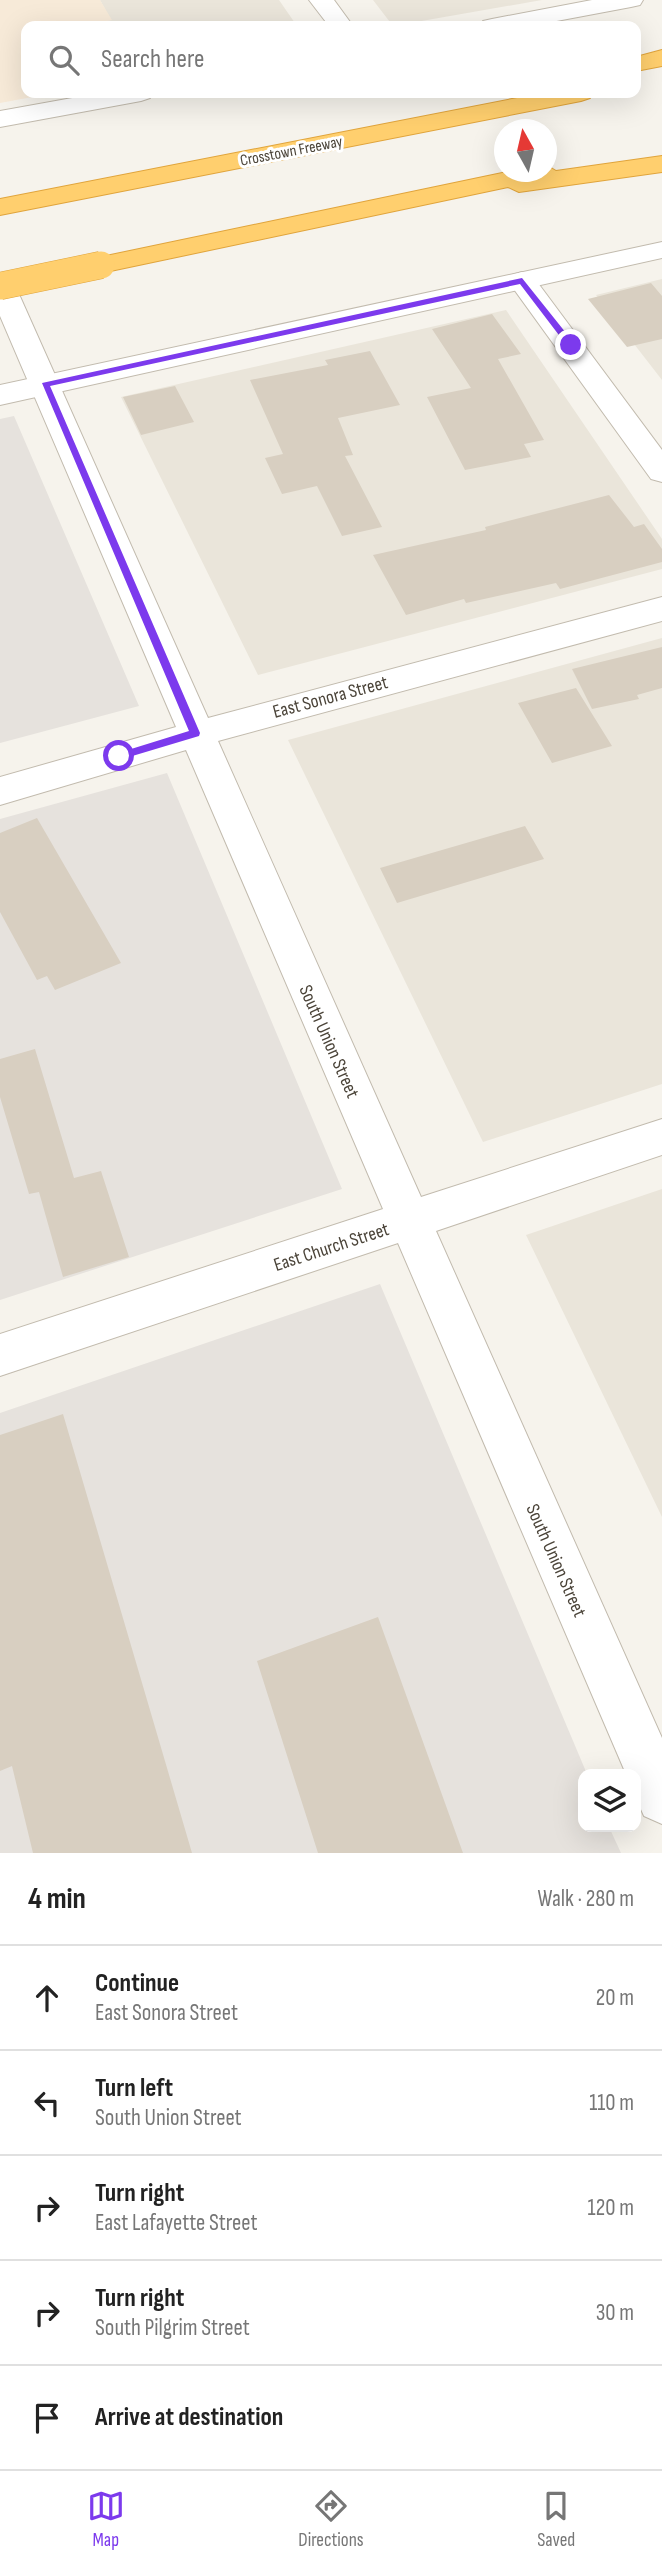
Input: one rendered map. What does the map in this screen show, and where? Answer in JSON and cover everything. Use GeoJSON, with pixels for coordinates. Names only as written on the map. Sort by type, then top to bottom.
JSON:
{"type":"FeatureCollection","features":[{"type":"Feature","properties":{"kind":"highway"},"geometry":{"type":"LineString","coordinates":[[641,63],[662,58]]}},
{"type":"Feature","properties":{"kind":"highway"},"geometry":{"type":"LineString","coordinates":[[641,81],[662,77]]}},
{"type":"Feature","properties":{"kind":"highway"},"geometry":{"type":"LineString","coordinates":[[373,133],[497,98]]}},
{"type":"Feature","properties":{"kind":"highway","name":"Crosstown Freeway"},"geometry":{"type":"LineString","coordinates":[[0,207],[555,98]]}},
{"type":"Feature","properties":{"kind":"highway"},"geometry":{"type":"LineString","coordinates":[[557,168],[662,145]]}},
{"type":"Feature","properties":{"kind":"highway"},"geometry":{"type":"LineString","coordinates":[[441,195],[662,164]]}},
{"type":"Feature","properties":{"kind":"highway"},"geometry":{"type":"LineString","coordinates":[[0,284],[497,182]]}},
{"type":"Feature","properties":{"kind":"street"},"geometry":{"type":"LineString","coordinates":[[321,0],[337,21]]}},
{"type":"Feature","properties":{"kind":"street"},"geometry":{"type":"LineString","coordinates":[[519,21],[631,0]]}},
{"type":"Feature","properties":{"kind":"street"},"geometry":{"type":"LineString","coordinates":[[0,120],[115,98]]}},
{"type":"Feature","properties":{"kind":"street"},"geometry":{"type":"LineString","coordinates":[[0,395],[662,250]]}},
{"type":"Feature","properties":{"kind":"street"},"geometry":{"type":"LineString","coordinates":[[522,281],[662,472]]}},
{"type":"Feature","properties":{"kind":"street","name":"South Union Street"},"geometry":{"type":"LineString","coordinates":[[0,284],[662,1798]]}},
{"type":"Feature","properties":{"kind":"street","name":"East Sonora Street"},"geometry":{"type":"LineString","coordinates":[[0,791],[195,733],[662,609]]}},
{"type":"Feature","properties":{"kind":"street","name":"East Church Street"},"geometry":{"type":"LineString","coordinates":[[0,1355],[662,1137]]}},
{"type":"Feature","properties":{"kind":"shaded area"},"geometry":{"type":"Polygon","coordinates":[[[0,0],[100,0],[112,20],[21,21],[21,98],[27,98],[0,103],[0,0]]]}},
{"type":"Feature","properties":{"kind":"shaded area"},"geometry":{"type":"Polygon","coordinates":[[[100,0],[279,0],[294,21],[105,21],[111,20],[100,0]]]}},
{"type":"Feature","properties":{"kind":"shaded area"},"geometry":{"type":"Polygon","coordinates":[[[373,0],[542,0],[422,21],[389,21],[373,0]]]}},
{"type":"Feature","properties":{"kind":"shaded area"},"geometry":{"type":"Polygon","coordinates":[[[662,279],[662,380],[596,295],[662,279]]]}},
{"type":"Feature","properties":{"kind":"shaded area"},"geometry":{"type":"Polygon","coordinates":[[[506,310],[662,539],[662,569],[258,675],[121,397],[506,310]]]}},
{"type":"Feature","properties":{"kind":"shaded area"},"geometry":{"type":"Polygon","coordinates":[[[14,416],[139,706],[0,743],[0,419],[14,416]]]}},
{"type":"Feature","properties":{"kind":"shaded area"},"geometry":{"type":"Polygon","coordinates":[[[662,638],[662,1084],[483,1142],[288,740],[662,638]]]}},
{"type":"Feature","properties":{"kind":"shaded area"},"geometry":{"type":"Polygon","coordinates":[[[167,773],[342,1189],[0,1300],[0,819],[167,773]]]}},
{"type":"Feature","properties":{"kind":"shaded area"},"geometry":{"type":"Polygon","coordinates":[[[662,1189],[662,1517],[526,1235],[662,1189]]]}},
{"type":"Feature","properties":{"kind":"shaded area"},"geometry":{"type":"Polygon","coordinates":[[[380,1284],[585,1769],[578,1769],[578,1832],[611,1832],[621,1853],[0,1853],[0,1413],[380,1284]]]}},
{"type":"Feature","properties":{"kind":"building"},"geometry":{"type":"Polygon","coordinates":[[[651,283],[662,296],[662,339],[627,347],[588,299],[651,283]]]}},
{"type":"Feature","properties":{"kind":"building"},"geometry":{"type":"Polygon","coordinates":[[[492,314],[521,354],[498,359],[544,440],[524,444],[531,457],[465,470],[427,397],[471,388],[432,329],[492,314]]]}},
{"type":"Feature","properties":{"kind":"building"},"geometry":{"type":"Polygon","coordinates":[[[370,351],[400,405],[338,418],[353,455],[345,456],[382,527],[342,536],[317,486],[282,494],[265,458],[283,454],[250,380],[328,365],[325,360],[370,351]]]}},
{"type":"Feature","properties":{"kind":"building"},"geometry":{"type":"Polygon","coordinates":[[[175,386],[194,422],[141,435],[123,397],[175,386]]]}},
{"type":"Feature","properties":{"kind":"building"},"geometry":{"type":"Polygon","coordinates":[[[609,495],[634,527],[644,524],[662,549],[662,562],[560,589],[556,583],[466,603],[464,599],[406,615],[373,555],[486,530],[485,527],[609,495]]]}},
{"type":"Feature","properties":{"kind":"building"},"geometry":{"type":"Polygon","coordinates":[[[662,647],[662,688],[637,695],[639,699],[592,709],[572,669],[662,647]]]}},
{"type":"Feature","properties":{"kind":"building"},"geometry":{"type":"Polygon","coordinates":[[[576,688],[612,746],[552,763],[518,703],[576,688]]]}},
{"type":"Feature","properties":{"kind":"building"},"geometry":{"type":"Polygon","coordinates":[[[37,818],[121,963],[55,990],[47,976],[37,980],[0,912],[0,833],[37,818]]]}},
{"type":"Feature","properties":{"kind":"building"},"geometry":{"type":"Polygon","coordinates":[[[525,826],[544,859],[397,903],[380,868],[525,826]]]}},
{"type":"Feature","properties":{"kind":"building"},"geometry":{"type":"Polygon","coordinates":[[[35,1049],[74,1178],[101,1171],[129,1257],[63,1277],[39,1192],[29,1194],[0,1097],[0,1059],[35,1049]]]}},
{"type":"Feature","properties":{"kind":"building"},"geometry":{"type":"Polygon","coordinates":[[[63,1414],[192,1853],[33,1853],[12,1766],[0,1771],[0,1435],[63,1414]]]}},
{"type":"Feature","properties":{"kind":"building"},"geometry":{"type":"Polygon","coordinates":[[[378,1617],[463,1853],[318,1853],[257,1661],[378,1617]]]}},
{"type":"Feature","properties":{"kind":"route"},"geometry":{"type":"LineString","coordinates":[[119,756],[195,733],[45,385],[522,281],[571,345]]}}]}
